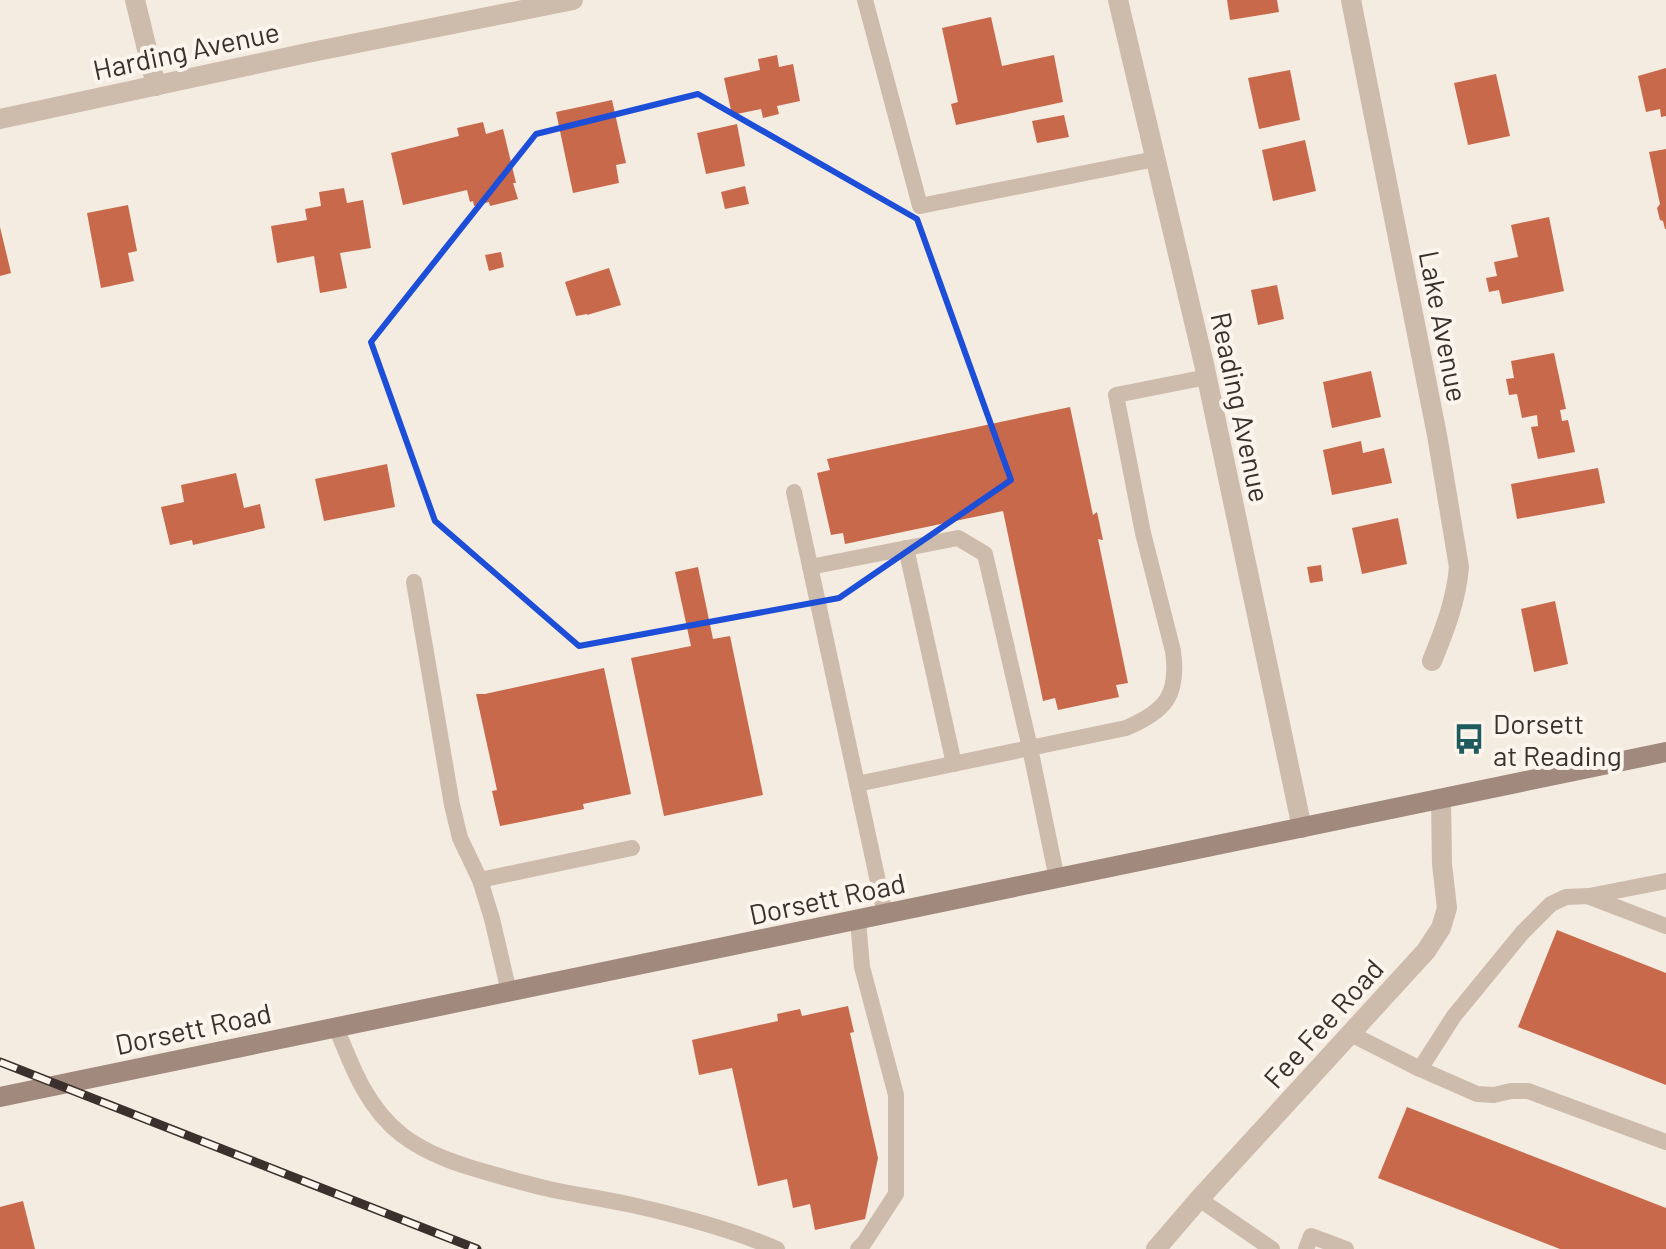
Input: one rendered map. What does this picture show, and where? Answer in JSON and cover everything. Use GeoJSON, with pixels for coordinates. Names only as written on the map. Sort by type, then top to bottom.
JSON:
{"type":"FeatureCollection","features":[{"type":"Feature","properties":{"kind":"main road","name":"Dorsett Road"},"geometry":{"type":"LineString","coordinates":[[0,1097],[1666,752]]}},
{"type":"Feature","properties":{"kind":"street"},"geometry":{"type":"LineString","coordinates":[[135,0],[156,86]]}},
{"type":"Feature","properties":{"kind":"street","name":"Harding Avenue"},"geometry":{"type":"LineString","coordinates":[[0,119],[573,0]]}},
{"type":"Feature","properties":{"kind":"street","name":"Reading Avenue"},"geometry":{"type":"LineString","coordinates":[[1118,0],[1207,377],[1302,828]]}},
{"type":"Feature","properties":{"kind":"street","name":"Lake Avenue"},"geometry":{"type":"LineString","coordinates":[[1351,0],[1437,435],[1459,567],[1452,610],[1432,661]]}},
{"type":"Feature","properties":{"kind":"street","name":"Fee Fee Road"},"geometry":{"type":"LineString","coordinates":[[1156,1249],[1426,951],[1441,928],[1447,908],[1442,864],[1441,800]]}},
{"type":"Feature","properties":{"kind":"lane"},"geometry":{"type":"LineString","coordinates":[[865,0],[920,206],[1155,159]]}},
{"type":"Feature","properties":{"kind":"lane"},"geometry":{"type":"LineString","coordinates":[[857,784],[1126,728],[1151,716],[1161,707],[1173,686],[1176,670],[1143,533],[1116,395],[1207,377]]}},
{"type":"Feature","properties":{"kind":"lane"},"geometry":{"type":"LineString","coordinates":[[794,492],[885,914]]}},
{"type":"Feature","properties":{"kind":"lane"},"geometry":{"type":"LineString","coordinates":[[810,567],[958,538],[985,554],[1057,879]]}},
{"type":"Feature","properties":{"kind":"lane"},"geometry":{"type":"LineString","coordinates":[[906,548],[954,764]]}},
{"type":"Feature","properties":{"kind":"lane"},"geometry":{"type":"LineString","coordinates":[[414,582],[452,805],[460,838],[480,880],[492,919],[509,992]]}},
{"type":"Feature","properties":{"kind":"lane"},"geometry":{"type":"LineString","coordinates":[[480,880],[632,848]]}},
{"type":"Feature","properties":{"kind":"lane"},"geometry":{"type":"LineString","coordinates":[[1420,1069],[1454,1016],[1537,916],[1558,900],[1666,881]]}},
{"type":"Feature","properties":{"kind":"lane"},"geometry":{"type":"LineString","coordinates":[[1589,896],[1666,926]]}},
{"type":"Feature","properties":{"kind":"lane"},"geometry":{"type":"LineString","coordinates":[[858,920],[862,967],[896,1095],[896,1194],[858,1249]]}},
{"type":"Feature","properties":{"kind":"lane"},"geometry":{"type":"LineString","coordinates":[[336,1027],[365,1093],[381,1115],[421,1147],[461,1166],[547,1189],[632,1205],[701,1223],[748,1236],[777,1249]]}},
{"type":"Feature","properties":{"kind":"lane"},"geometry":{"type":"LineString","coordinates":[[1351,1034],[1477,1094],[1528,1091],[1666,1142]]}},
{"type":"Feature","properties":{"kind":"lane"},"geometry":{"type":"LineString","coordinates":[[1199,1199],[1272,1249]]}},
{"type":"Feature","properties":{"kind":"lane"},"geometry":{"type":"LineString","coordinates":[[1306,1249],[1311,1236],[1346,1249]]}},
{"type":"Feature","properties":{"kind":"highlighted area"},"geometry":{"type":"Polygon","coordinates":[[[698,94],[917,219],[1011,480],[839,598],[579,646],[435,521],[371,342],[536,134],[698,94]]]}},
{"type":"Feature","properties":{"kind":"building"},"geometry":{"type":"Polygon","coordinates":[[[1227,0],[1277,0],[1279,12],[1230,20],[1227,0]]]}},
{"type":"Feature","properties":{"kind":"building"},"geometry":{"type":"Polygon","coordinates":[[[991,17],[1002,66],[1054,55],[1063,102],[956,125],[951,104],[958,102],[942,28],[991,17]]]}},
{"type":"Feature","properties":{"kind":"building"},"geometry":{"type":"Polygon","coordinates":[[[777,55],[779,67],[793,64],[800,101],[777,106],[779,114],[763,118],[761,109],[732,115],[724,78],[760,70],[758,59],[777,55]]]}},
{"type":"Feature","properties":{"kind":"building"},"geometry":{"type":"Polygon","coordinates":[[[1666,68],[1666,116],[1661,117],[1660,109],[1646,112],[1638,76],[1666,68]]]}},
{"type":"Feature","properties":{"kind":"building"},"geometry":{"type":"Polygon","coordinates":[[[1290,70],[1300,120],[1259,129],[1248,78],[1290,70]]]}},
{"type":"Feature","properties":{"kind":"building"},"geometry":{"type":"Polygon","coordinates":[[[1496,74],[1510,136],[1468,145],[1454,83],[1496,74]]]}},
{"type":"Feature","properties":{"kind":"building"},"geometry":{"type":"Polygon","coordinates":[[[612,100],[626,163],[616,165],[619,183],[573,193],[556,112],[612,100]]]}},
{"type":"Feature","properties":{"kind":"building"},"geometry":{"type":"Polygon","coordinates":[[[1064,115],[1069,137],[1037,143],[1032,121],[1064,115]]]}},
{"type":"Feature","properties":{"kind":"building"},"geometry":{"type":"Polygon","coordinates":[[[483,122],[486,134],[503,129],[518,199],[490,206],[489,202],[474,206],[467,190],[403,205],[391,153],[459,136],[457,128],[483,122]]]}},
{"type":"Feature","properties":{"kind":"building"},"geometry":{"type":"Polygon","coordinates":[[[737,124],[745,166],[706,174],[697,133],[737,124]]]}},
{"type":"Feature","properties":{"kind":"building"},"geometry":{"type":"Polygon","coordinates":[[[1305,140],[1316,191],[1273,201],[1262,150],[1305,140]]]}},
{"type":"Feature","properties":{"kind":"building"},"geometry":{"type":"Polygon","coordinates":[[[1666,149],[1665,229],[1657,208],[1660,204],[1649,152],[1666,149]]]}},
{"type":"Feature","properties":{"kind":"building"},"geometry":{"type":"Polygon","coordinates":[[[745,186],[749,204],[725,209],[721,192],[745,186]]]}},
{"type":"Feature","properties":{"kind":"building"},"geometry":{"type":"Polygon","coordinates":[[[344,188],[347,203],[363,200],[371,248],[340,253],[347,288],[320,293],[314,256],[277,263],[271,226],[307,220],[305,209],[321,206],[319,192],[344,188]]]}},
{"type":"Feature","properties":{"kind":"building"},"geometry":{"type":"Polygon","coordinates":[[[128,205],[137,251],[128,253],[134,281],[101,288],[87,213],[128,205]]]}},
{"type":"Feature","properties":{"kind":"building"},"geometry":{"type":"Polygon","coordinates":[[[1549,217],[1564,291],[1502,304],[1499,290],[1489,292],[1486,278],[1497,276],[1494,262],[1518,257],[1511,225],[1549,217]]]}},
{"type":"Feature","properties":{"kind":"building"},"geometry":{"type":"Polygon","coordinates":[[[0,227],[11,273],[0,276],[0,227]]]}},
{"type":"Feature","properties":{"kind":"building"},"geometry":{"type":"Polygon","coordinates":[[[501,252],[504,267],[489,271],[485,255],[501,252]]]}},
{"type":"Feature","properties":{"kind":"building"},"geometry":{"type":"Polygon","coordinates":[[[609,268],[621,305],[576,316],[565,282],[609,268]]]}},
{"type":"Feature","properties":{"kind":"building"},"geometry":{"type":"Polygon","coordinates":[[[1277,285],[1284,319],[1258,325],[1251,290],[1277,285]]]}},
{"type":"Feature","properties":{"kind":"building"},"geometry":{"type":"Polygon","coordinates":[[[1554,353],[1566,409],[1560,410],[1562,421],[1568,420],[1575,452],[1538,459],[1531,427],[1538,426],[1537,415],[1522,418],[1517,394],[1509,395],[1506,379],[1514,378],[1511,361],[1554,353]]]}},
{"type":"Feature","properties":{"kind":"building"},"geometry":{"type":"Polygon","coordinates":[[[1371,371],[1381,417],[1332,428],[1323,382],[1371,371]]]}},
{"type":"Feature","properties":{"kind":"building"},"geometry":{"type":"Polygon","coordinates":[[[1070,407],[1093,515],[1097,512],[1103,540],[1098,539],[1128,683],[1116,685],[1119,697],[1058,710],[1055,698],[1043,701],[1003,511],[845,544],[843,533],[831,535],[817,473],[830,470],[827,459],[1070,407]]]}},
{"type":"Feature","properties":{"kind":"building"},"geometry":{"type":"Polygon","coordinates":[[[1361,441],[1363,453],[1384,448],[1392,483],[1332,495],[1323,450],[1361,441]]]}},
{"type":"Feature","properties":{"kind":"building"},"geometry":{"type":"Polygon","coordinates":[[[387,464],[395,507],[324,521],[315,479],[387,464]]]}},
{"type":"Feature","properties":{"kind":"building"},"geometry":{"type":"Polygon","coordinates":[[[1598,468],[1605,503],[1517,519],[1511,484],[1598,468]]]}},
{"type":"Feature","properties":{"kind":"building"},"geometry":{"type":"Polygon","coordinates":[[[236,473],[244,508],[260,504],[265,528],[193,545],[192,540],[170,545],[161,507],[184,502],[181,485],[236,473]]]}},
{"type":"Feature","properties":{"kind":"building"},"geometry":{"type":"Polygon","coordinates":[[[1398,518],[1407,564],[1362,574],[1352,528],[1398,518]]]}},
{"type":"Feature","properties":{"kind":"building"},"geometry":{"type":"Polygon","coordinates":[[[1321,565],[1323,581],[1310,583],[1307,567],[1321,565]]]}},
{"type":"Feature","properties":{"kind":"building"},"geometry":{"type":"Polygon","coordinates":[[[698,567],[713,639],[730,636],[763,795],[664,816],[631,658],[691,646],[675,572],[698,567]]]}},
{"type":"Feature","properties":{"kind":"building"},"geometry":{"type":"Polygon","coordinates":[[[1555,601],[1568,664],[1534,672],[1521,609],[1555,601]]]}},
{"type":"Feature","properties":{"kind":"building"},"geometry":{"type":"Polygon","coordinates":[[[604,668],[631,794],[583,804],[584,809],[500,826],[492,791],[497,790],[476,694],[604,668]]]}},
{"type":"Feature","properties":{"kind":"building"},"geometry":{"type":"Polygon","coordinates":[[[1557,930],[1666,973],[1666,1085],[1518,1027],[1557,930]]]}},
{"type":"Feature","properties":{"kind":"building"},"geometry":{"type":"Polygon","coordinates":[[[848,1006],[854,1032],[850,1033],[878,1158],[865,1219],[815,1230],[810,1204],[793,1208],[787,1179],[758,1186],[732,1068],[699,1075],[692,1040],[778,1021],[777,1014],[800,1009],[802,1016],[848,1006]]]}},
{"type":"Feature","properties":{"kind":"building"},"geometry":{"type":"Polygon","coordinates":[[[1407,1107],[1666,1208],[1666,1249],[1560,1249],[1378,1178],[1407,1107]]]}},
{"type":"Feature","properties":{"kind":"building"},"geometry":{"type":"Polygon","coordinates":[[[23,1201],[35,1249],[0,1249],[0,1207],[23,1201]]]}},
{"type":"Feature","properties":{"kind":"railway"},"geometry":{"type":"LineString","coordinates":[[0,1062],[477,1249]]}},
{"type":"Feature","properties":{"kind":"place","name":"Dorsett at Reading"},"geometry":{"type":"Point","coordinates":[1469,739]}}]}
